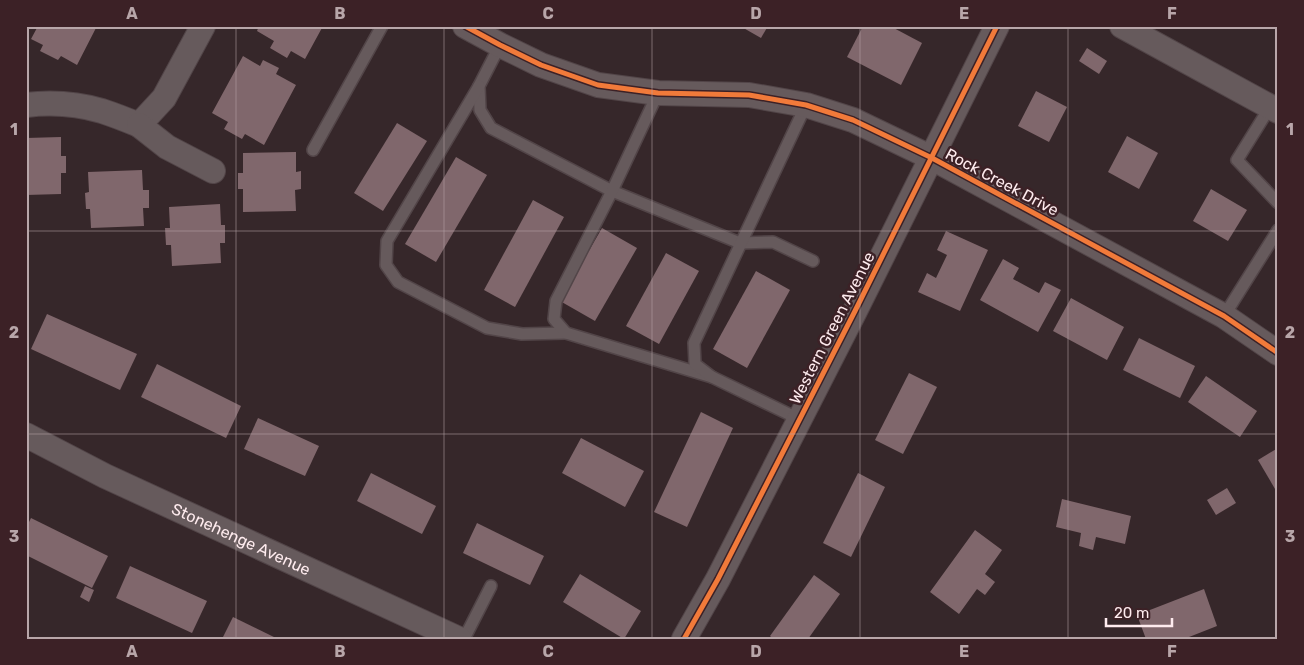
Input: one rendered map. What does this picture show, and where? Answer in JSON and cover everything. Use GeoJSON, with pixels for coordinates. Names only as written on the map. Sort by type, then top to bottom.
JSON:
{"type":"FeatureCollection","features":[{"type":"Feature","properties":{"kind":"street","name":"Rock Creek Drive"},"geometry":{"type":"LineString","coordinates":[[466,26],[541,65],[598,84],[658,92],[749,95],[806,105],[853,120],[932,158],[1224,316],[1278,353]]}},
{"type":"Feature","properties":{"kind":"street","name":"Western Green Avenue"},"geometry":{"type":"LineString","coordinates":[[684,639],[718,579],[997,26]]}},
{"type":"Feature","properties":{"kind":"street"},"geometry":{"type":"LineString","coordinates":[[1122,26],[1274,109]]}},
{"type":"Feature","properties":{"kind":"street"},"geometry":{"type":"LineString","coordinates":[[139,125],[164,98],[198,28]]}},
{"type":"Feature","properties":{"kind":"street"},"geometry":{"type":"LineString","coordinates":[[26,105],[58,104],[102,111],[139,125],[167,147],[213,171]]}},
{"type":"Feature","properties":{"kind":"street","name":"Stonehenge Avenue"},"geometry":{"type":"LineString","coordinates":[[26,435],[105,476],[459,639]]}},
{"type":"Feature","properties":{"kind":"lane"},"geometry":{"type":"LineString","coordinates":[[313,150],[382,26]]}},
{"type":"Feature","properties":{"kind":"lane"},"geometry":{"type":"LineString","coordinates":[[500,45],[479,86],[387,241],[386,265],[398,282],[487,328],[522,334],[566,332],[712,377],[799,419]]}},
{"type":"Feature","properties":{"kind":"lane"},"geometry":{"type":"LineString","coordinates":[[479,86],[480,110],[491,128],[612,191],[740,243],[773,242],[813,261]]}},
{"type":"Feature","properties":{"kind":"lane"},"geometry":{"type":"LineString","coordinates":[[566,332],[554,319],[556,301],[612,191],[658,92]]}},
{"type":"Feature","properties":{"kind":"lane"},"geometry":{"type":"LineString","coordinates":[[712,377],[695,364],[694,343],[806,105]]}},
{"type":"Feature","properties":{"kind":"lane"},"geometry":{"type":"LineString","coordinates":[[1274,109],[1237,160],[1278,203]]}},
{"type":"Feature","properties":{"kind":"lane"},"geometry":{"type":"LineString","coordinates":[[1224,316],[1278,230]]}},
{"type":"Feature","properties":{"kind":"lane"},"geometry":{"type":"LineString","coordinates":[[464,639],[491,586]]}},
{"type":"Feature","properties":{"kind":"building"},"geometry":{"type":"Polygon","coordinates":[[[38,26],[97,26],[77,65],[61,56],[58,60],[40,51],[43,45],[31,39],[38,26]]]}},
{"type":"Feature","properties":{"kind":"building"},"geometry":{"type":"Polygon","coordinates":[[[259,26],[323,26],[305,59],[291,51],[287,58],[270,48],[274,41],[257,31],[259,26]]]}},
{"type":"Feature","properties":{"kind":"building"},"geometry":{"type":"Polygon","coordinates":[[[740,26],[768,26],[761,38],[740,26]]]}},
{"type":"Feature","properties":{"kind":"building"},"geometry":{"type":"Polygon","coordinates":[[[863,26],[890,26],[922,43],[901,85],[847,57],[863,26]]]}},
{"type":"Feature","properties":{"kind":"building"},"geometry":{"type":"Polygon","coordinates":[[[1087,48],[1107,61],[1099,74],[1079,61],[1087,48]]]}},
{"type":"Feature","properties":{"kind":"building"},"geometry":{"type":"Polygon","coordinates":[[[243,56],[260,66],[263,60],[279,68],[276,74],[296,85],[264,145],[245,134],[242,139],[224,129],[228,122],[212,113],[243,56]]]}},
{"type":"Feature","properties":{"kind":"building"},"geometry":{"type":"Polygon","coordinates":[[[1036,91],[1067,107],[1049,142],[1018,126],[1036,91]]]}},
{"type":"Feature","properties":{"kind":"building"},"geometry":{"type":"Polygon","coordinates":[[[397,123],[427,141],[383,211],[354,193],[397,123]]]}},
{"type":"Feature","properties":{"kind":"building"},"geometry":{"type":"Polygon","coordinates":[[[1127,136],[1158,153],[1139,189],[1108,172],[1127,136]]]}},
{"type":"Feature","properties":{"kind":"building"},"geometry":{"type":"Polygon","coordinates":[[[61,137],[61,156],[66,156],[66,173],[61,173],[61,194],[26,195],[26,138],[61,137]]]}},
{"type":"Feature","properties":{"kind":"building"},"geometry":{"type":"Polygon","coordinates":[[[296,152],[296,172],[301,171],[301,189],[295,190],[296,211],[243,212],[243,189],[238,189],[238,173],[243,173],[243,153],[296,152]]]}},
{"type":"Feature","properties":{"kind":"building"},"geometry":{"type":"Polygon","coordinates":[[[456,157],[487,175],[436,262],[405,244],[456,157]]]}},
{"type":"Feature","properties":{"kind":"building"},"geometry":{"type":"Polygon","coordinates":[[[142,170],[143,190],[149,190],[149,208],[143,208],[144,226],[91,228],[90,209],[86,209],[85,193],[89,192],[88,172],[142,170]]]}},
{"type":"Feature","properties":{"kind":"building"},"geometry":{"type":"Polygon","coordinates":[[[1211,189],[1247,210],[1228,241],[1193,221],[1211,189]]]}},
{"type":"Feature","properties":{"kind":"building"},"geometry":{"type":"Polygon","coordinates":[[[533,200],[564,217],[515,307],[484,290],[533,200]]]}},
{"type":"Feature","properties":{"kind":"building"},"geometry":{"type":"Polygon","coordinates":[[[220,204],[221,225],[225,225],[225,243],[220,243],[221,263],[172,266],[171,245],[166,245],[165,228],[170,228],[169,207],[220,204]]]}},
{"type":"Feature","properties":{"kind":"building"},"geometry":{"type":"Polygon","coordinates":[[[602,228],[637,248],[595,321],[560,301],[602,228]]]}},
{"type":"Feature","properties":{"kind":"building"},"geometry":{"type":"Polygon","coordinates":[[[946,231],[988,250],[960,311],[918,292],[927,273],[936,278],[947,255],[937,250],[946,231]]]}},
{"type":"Feature","properties":{"kind":"building"},"geometry":{"type":"Polygon","coordinates":[[[666,253],[699,271],[659,344],[626,326],[666,253]]]}},
{"type":"Feature","properties":{"kind":"building"},"geometry":{"type":"Polygon","coordinates":[[[1003,259],[1019,268],[1013,279],[1039,293],[1045,282],[1061,290],[1038,332],[980,300],[1003,259]]]}},
{"type":"Feature","properties":{"kind":"building"},"geometry":{"type":"Polygon","coordinates":[[[756,271],[790,290],[747,368],[713,349],[756,271]]]}},
{"type":"Feature","properties":{"kind":"building"},"geometry":{"type":"Polygon","coordinates":[[[1071,298],[1124,327],[1107,360],[1053,331],[1071,298]]]}},
{"type":"Feature","properties":{"kind":"building"},"geometry":{"type":"Polygon","coordinates":[[[47,314],[137,354],[120,390],[31,349],[47,314]]]}},
{"type":"Feature","properties":{"kind":"building"},"geometry":{"type":"Polygon","coordinates":[[[1139,338],[1195,366],[1180,398],[1123,370],[1139,338]]]}},
{"type":"Feature","properties":{"kind":"building"},"geometry":{"type":"Polygon","coordinates":[[[157,364],[241,406],[226,438],[141,397],[157,364]]]}},
{"type":"Feature","properties":{"kind":"building"},"geometry":{"type":"Polygon","coordinates":[[[909,373],[937,387],[903,454],[875,440],[909,373]]]}},
{"type":"Feature","properties":{"kind":"building"},"geometry":{"type":"Polygon","coordinates":[[[1206,376],[1257,411],[1240,437],[1188,402],[1206,376]]]}},
{"type":"Feature","properties":{"kind":"building"},"geometry":{"type":"Polygon","coordinates":[[[701,412],[733,428],[687,527],[654,512],[701,412]]]}},
{"type":"Feature","properties":{"kind":"building"},"geometry":{"type":"Polygon","coordinates":[[[258,418],[319,446],[305,476],[244,449],[258,418]]]}},
{"type":"Feature","properties":{"kind":"building"},"geometry":{"type":"Polygon","coordinates":[[[581,438],[644,471],[625,507],[562,473],[581,438]]]}},
{"type":"Feature","properties":{"kind":"building"},"geometry":{"type":"Polygon","coordinates":[[[1278,448],[1278,494],[1258,460],[1278,448]]]}},
{"type":"Feature","properties":{"kind":"building"},"geometry":{"type":"Polygon","coordinates":[[[371,473],[436,506],[422,534],[357,501],[371,473]]]}},
{"type":"Feature","properties":{"kind":"building"},"geometry":{"type":"Polygon","coordinates":[[[858,473],[885,487],[851,557],[823,543],[858,473]]]}},
{"type":"Feature","properties":{"kind":"building"},"geometry":{"type":"Polygon","coordinates":[[[1227,488],[1236,503],[1216,515],[1207,500],[1227,488]]]}},
{"type":"Feature","properties":{"kind":"building"},"geometry":{"type":"Polygon","coordinates":[[[1062,499],[1131,516],[1125,544],[1096,537],[1093,550],[1079,546],[1081,533],[1056,527],[1062,499]]]}},
{"type":"Feature","properties":{"kind":"building"},"geometry":{"type":"Polygon","coordinates":[[[31,518],[108,556],[92,588],[26,555],[26,528],[31,518]]]}},
{"type":"Feature","properties":{"kind":"building"},"geometry":{"type":"Polygon","coordinates":[[[477,523],[544,556],[530,585],[463,553],[477,523]]]}},
{"type":"Feature","properties":{"kind":"building"},"geometry":{"type":"Polygon","coordinates":[[[975,530],[1002,550],[985,574],[995,582],[985,595],[977,589],[959,614],[930,592],[975,530]]]}},
{"type":"Feature","properties":{"kind":"building"},"geometry":{"type":"Polygon","coordinates":[[[130,566],[207,601],[192,633],[116,598],[130,566]]]}},
{"type":"Feature","properties":{"kind":"building"},"geometry":{"type":"Polygon","coordinates":[[[580,574],[641,611],[624,639],[563,602],[580,574]]]}},
{"type":"Feature","properties":{"kind":"building"},"geometry":{"type":"Polygon","coordinates":[[[814,575],[840,594],[808,639],[773,639],[770,636],[814,575]]]}},
{"type":"Feature","properties":{"kind":"building"},"geometry":{"type":"Polygon","coordinates":[[[85,586],[94,590],[89,602],[80,597],[85,586]]]}},
{"type":"Feature","properties":{"kind":"building"},"geometry":{"type":"Polygon","coordinates":[[[1204,589],[1217,626],[1184,639],[1146,639],[1137,615],[1204,589]]]}},
{"type":"Feature","properties":{"kind":"building"},"geometry":{"type":"Polygon","coordinates":[[[233,617],[278,639],[222,639],[233,617]]]}},
{"type":"Feature","properties":{"kind":"cycle path"},"geometry":{"type":"LineString","coordinates":[[465,26],[541,65],[598,85],[658,93],[749,95],[806,105],[853,120],[932,158],[1224,316],[1278,353]]}},
{"type":"Feature","properties":{"kind":"cycle path"},"geometry":{"type":"LineString","coordinates":[[684,639],[718,579],[855,311],[997,26]]}}]}
